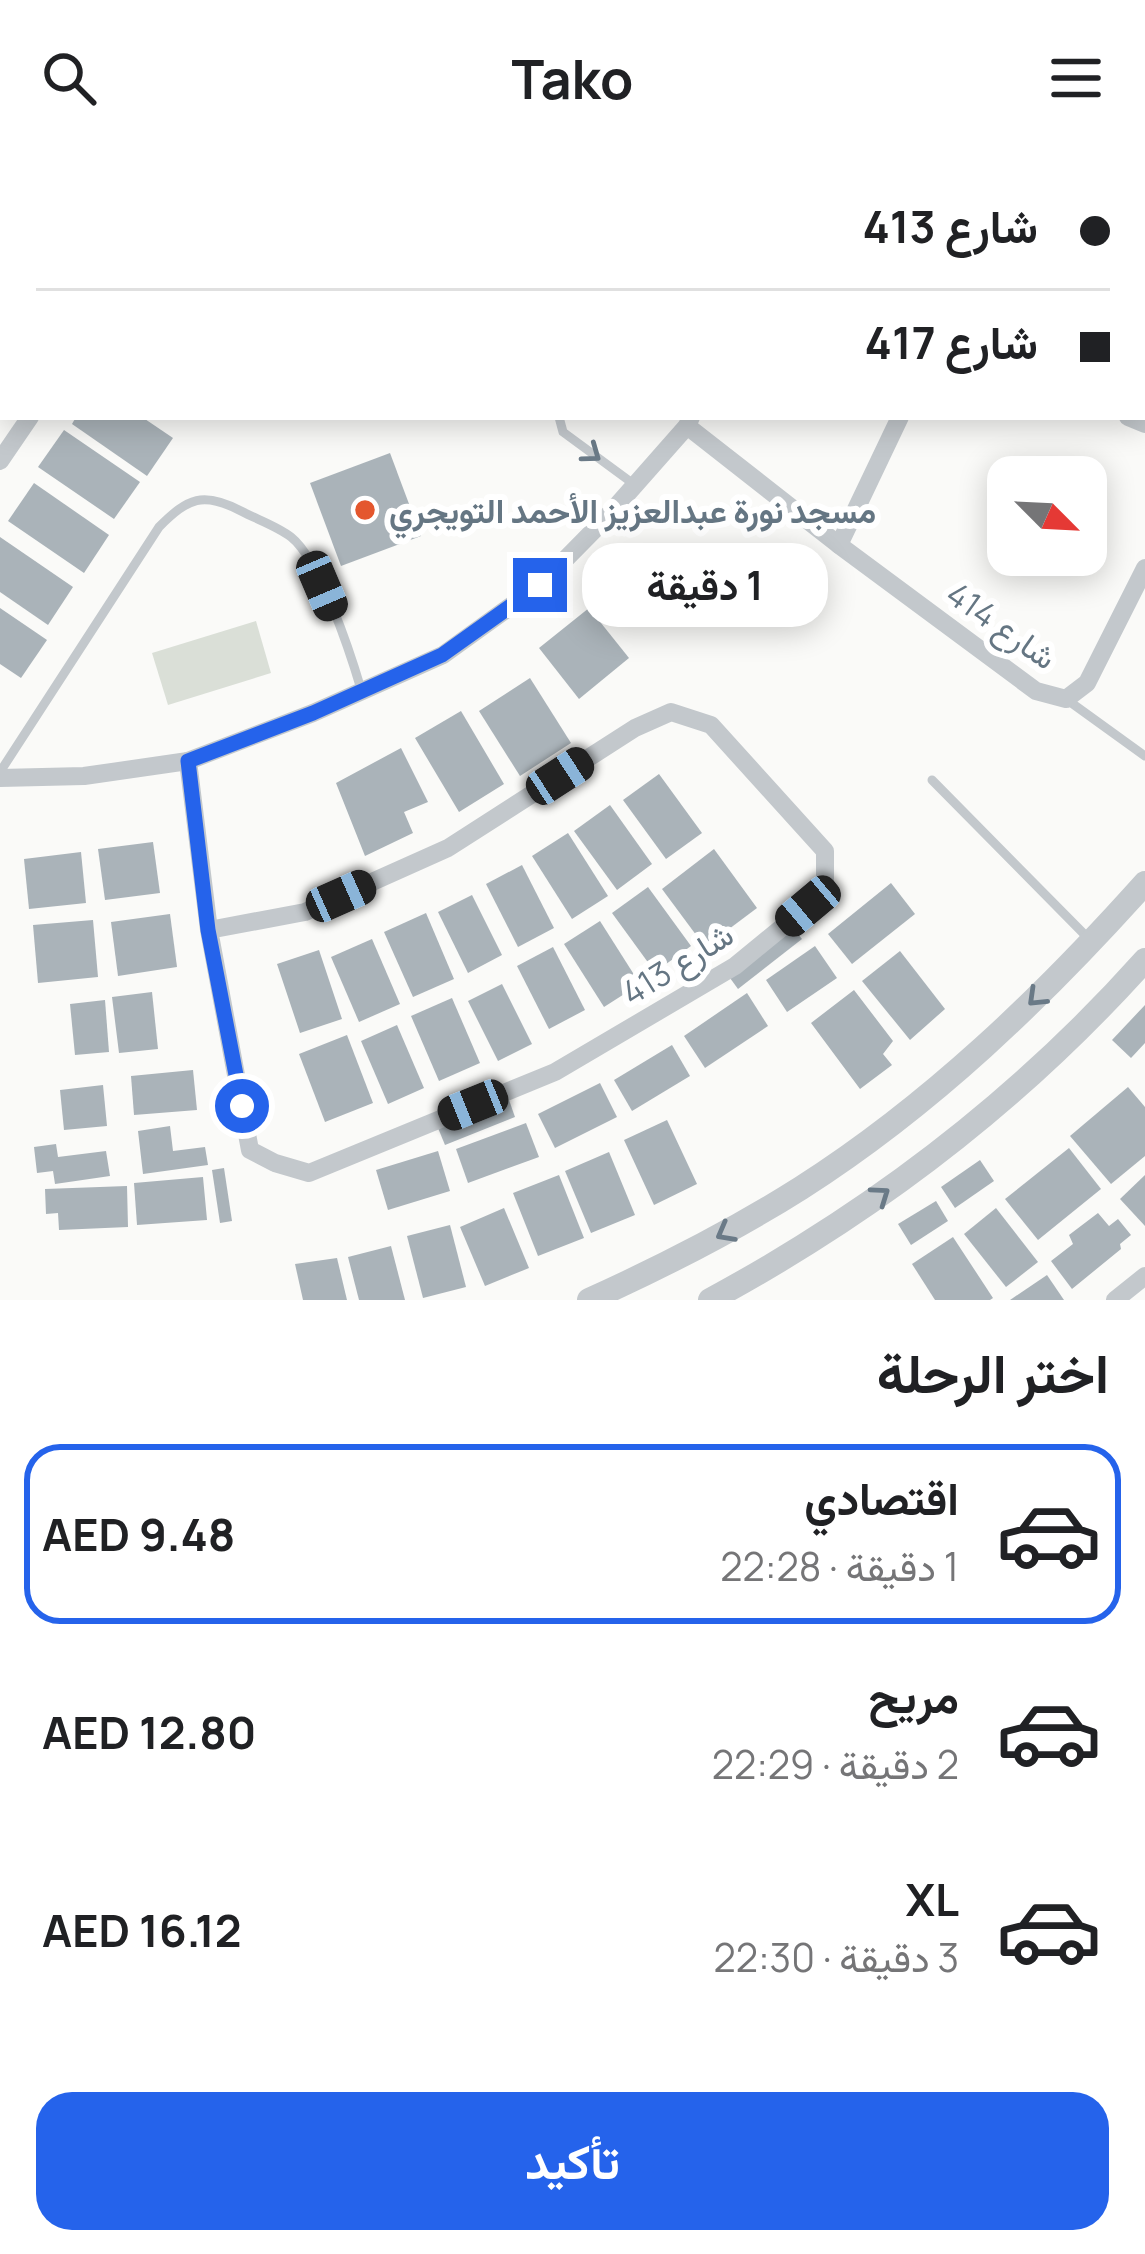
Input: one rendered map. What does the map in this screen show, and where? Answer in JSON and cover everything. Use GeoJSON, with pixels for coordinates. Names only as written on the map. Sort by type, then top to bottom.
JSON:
{"type":"FeatureCollection","features":[{"type":"Feature","properties":{"kind":"street"},"geometry":{"type":"LineString","coordinates":[[0,461],[28,420]]}},
{"type":"Feature","properties":{"kind":"street"},"geometry":{"type":"LineString","coordinates":[[839,545],[899,420]]}},
{"type":"Feature","properties":{"kind":"street"},"geometry":{"type":"LineString","coordinates":[[0,775],[84,776],[188,761],[442,655],[540,585],[689,422]]}},
{"type":"Feature","properties":{"kind":"street","name":"شارع 414"},"geometry":{"type":"LineString","coordinates":[[689,422],[839,545],[1036,691],[1066,699],[1087,683],[1145,568]]}},
{"type":"Feature","properties":{"kind":"street","name":"شارع 413"},"geometry":{"type":"LineString","coordinates":[[188,761],[208,930],[250,1150],[309,1173],[555,1072],[735,966],[808,906],[825,879],[825,851],[711,725],[671,712],[635,728],[448,848],[305,912],[208,930]]}},
{"type":"Feature","properties":{"kind":"street"},"geometry":{"type":"LineString","coordinates":[[589,1300],[748,1220],[854,1152],[958,1071],[1092,942],[1145,883]]}},
{"type":"Feature","properties":{"kind":"street"},"geometry":{"type":"LineString","coordinates":[[710,1300],[804,1247],[917,1169],[1027,1079],[1145,960]]}},
{"type":"Feature","properties":{"kind":"street"},"geometry":{"type":"LineString","coordinates":[[1115,1300],[1145,1276]]}},
{"type":"Feature","properties":{"kind":"lane"},"geometry":{"type":"LineString","coordinates":[[560,420],[563,433],[635,485]]}},
{"type":"Feature","properties":{"kind":"lane"},"geometry":{"type":"LineString","coordinates":[[0,775],[159,527],[179,507],[202,499],[218,499],[290,536],[308,556],[348,646],[362,692]]}},
{"type":"Feature","properties":{"kind":"lane"},"geometry":{"type":"LineString","coordinates":[[1066,699],[1145,756]]}},
{"type":"Feature","properties":{"kind":"lane"},"geometry":{"type":"LineString","coordinates":[[932,780],[1092,942]]}},
{"type":"Feature","properties":{"kind":"shaded area"},"geometry":{"type":"Polygon","coordinates":[[[256,621],[271,673],[168,705],[152,653],[256,621]]]}},
{"type":"Feature","properties":{"kind":"building"},"geometry":{"type":"Polygon","coordinates":[[[74,420],[146,420],[173,438],[147,476],[72,424],[74,420]]]}},
{"type":"Feature","properties":{"kind":"building"},"geometry":{"type":"Polygon","coordinates":[[[64,430],[140,482],[114,519],[38,467],[64,430]]]}},
{"type":"Feature","properties":{"kind":"building","name":"مسجد نورة عبدالعزيز الأحمد التويجري"},"geometry":{"type":"Polygon","coordinates":[[[390,453],[421,536],[341,566],[310,483],[390,453]]]}},
{"type":"Feature","properties":{"kind":"building"},"geometry":{"type":"Polygon","coordinates":[[[34,483],[109,535],[84,573],[8,521],[34,483]]]}},
{"type":"Feature","properties":{"kind":"building"},"geometry":{"type":"Polygon","coordinates":[[[0,537],[73,587],[48,625],[0,592],[0,537]]]}},
{"type":"Feature","properties":{"kind":"building"},"geometry":{"type":"Polygon","coordinates":[[[0,608],[47,640],[21,678],[0,664],[0,608]]]}},
{"type":"Feature","properties":{"kind":"building"},"geometry":{"type":"Polygon","coordinates":[[[589,608],[629,658],[579,699],[539,648],[589,608]]]}},
{"type":"Feature","properties":{"kind":"building"},"geometry":{"type":"Polygon","coordinates":[[[530,678],[571,743],[520,776],[479,711],[530,678]]]}},
{"type":"Feature","properties":{"kind":"building"},"geometry":{"type":"Polygon","coordinates":[[[461,711],[504,784],[459,812],[415,738],[461,711]]]}},
{"type":"Feature","properties":{"kind":"building"},"geometry":{"type":"Polygon","coordinates":[[[401,748],[428,802],[404,812],[413,833],[365,856],[336,783],[401,748]]]}},
{"type":"Feature","properties":{"kind":"building"},"geometry":{"type":"Polygon","coordinates":[[[659,774],[702,833],[666,859],[623,800],[659,774]]]}},
{"type":"Feature","properties":{"kind":"building"},"geometry":{"type":"Polygon","coordinates":[[[610,805],[652,864],[617,890],[574,831],[610,805]]]}},
{"type":"Feature","properties":{"kind":"building"},"geometry":{"type":"Polygon","coordinates":[[[568,833],[608,896],[572,919],[532,856],[568,833]]]}},
{"type":"Feature","properties":{"kind":"building"},"geometry":{"type":"Polygon","coordinates":[[[153,842],[160,893],[105,900],[98,849],[153,842]]]}},
{"type":"Feature","properties":{"kind":"building"},"geometry":{"type":"Polygon","coordinates":[[[714,849],[757,908],[705,947],[662,889],[714,849]]]}},
{"type":"Feature","properties":{"kind":"building"},"geometry":{"type":"Polygon","coordinates":[[[81,852],[86,903],[29,909],[24,859],[81,852]]]}},
{"type":"Feature","properties":{"kind":"building"},"geometry":{"type":"Polygon","coordinates":[[[522,865],[554,928],[518,947],[486,884],[522,865]]]}},
{"type":"Feature","properties":{"kind":"building"},"geometry":{"type":"Polygon","coordinates":[[[891,883],[915,914],[852,964],[828,934],[891,883]]]}},
{"type":"Feature","properties":{"kind":"building"},"geometry":{"type":"Polygon","coordinates":[[[648,887],[691,946],[655,972],[612,913],[648,887]]]}},
{"type":"Feature","properties":{"kind":"building"},"geometry":{"type":"Polygon","coordinates":[[[472,895],[502,955],[468,973],[438,912],[472,895]]]}},
{"type":"Feature","properties":{"kind":"building"},"geometry":{"type":"Polygon","coordinates":[[[426,913],[454,979],[413,997],[384,932],[426,913]]]}},
{"type":"Feature","properties":{"kind":"building"},"geometry":{"type":"Polygon","coordinates":[[[170,914],[177,967],[118,976],[111,922],[170,914]]]}},
{"type":"Feature","properties":{"kind":"building"},"geometry":{"type":"Polygon","coordinates":[[[93,920],[98,977],[38,983],[33,925],[93,920]]]}},
{"type":"Feature","properties":{"kind":"building"},"geometry":{"type":"Polygon","coordinates":[[[600,921],[640,984],[604,1007],[564,944],[600,921]]]}},
{"type":"Feature","properties":{"kind":"building"},"geometry":{"type":"Polygon","coordinates":[[[794,929],[802,939],[738,989],[730,978],[794,929]]]}},
{"type":"Feature","properties":{"kind":"building"},"geometry":{"type":"Polygon","coordinates":[[[372,939],[400,1004],[359,1022],[331,957],[372,939]]]}},
{"type":"Feature","properties":{"kind":"building"},"geometry":{"type":"Polygon","coordinates":[[[815,946],[837,978],[787,1012],[766,980],[815,946]]]}},
{"type":"Feature","properties":{"kind":"building"},"geometry":{"type":"Polygon","coordinates":[[[553,947],[585,1010],[549,1029],[517,966],[553,947]]]}},
{"type":"Feature","properties":{"kind":"building"},"geometry":{"type":"Polygon","coordinates":[[[319,950],[342,1019],[300,1033],[277,964],[319,950]]]}},
{"type":"Feature","properties":{"kind":"building"},"geometry":{"type":"Polygon","coordinates":[[[900,951],[945,1009],[910,1040],[862,981],[900,951]]]}},
{"type":"Feature","properties":{"kind":"building"},"geometry":{"type":"Polygon","coordinates":[[[502,984],[532,1044],[498,1061],[468,1001],[502,984]]]}},
{"type":"Feature","properties":{"kind":"building"},"geometry":{"type":"Polygon","coordinates":[[[854,990],[893,1041],[883,1054],[892,1065],[860,1089],[811,1023],[854,990]]]}},
{"type":"Feature","properties":{"kind":"building"},"geometry":{"type":"Polygon","coordinates":[[[152,992],[158,1049],[119,1053],[112,997],[152,992]]]}},
{"type":"Feature","properties":{"kind":"building"},"geometry":{"type":"Polygon","coordinates":[[[747,993],[768,1026],[705,1068],[684,1036],[747,993]]]}},
{"type":"Feature","properties":{"kind":"building"},"geometry":{"type":"Polygon","coordinates":[[[452,998],[480,1063],[439,1081],[411,1016],[452,998]]]}},
{"type":"Feature","properties":{"kind":"building"},"geometry":{"type":"Polygon","coordinates":[[[105,1000],[109,1052],[75,1055],[70,1004],[105,1000]]]}},
{"type":"Feature","properties":{"kind":"building"},"geometry":{"type":"Polygon","coordinates":[[[1145,1005],[1145,1043],[1131,1058],[1112,1040],[1145,1005]]]}},
{"type":"Feature","properties":{"kind":"building"},"geometry":{"type":"Polygon","coordinates":[[[397,1025],[424,1088],[388,1104],[361,1041],[397,1025]]]}},
{"type":"Feature","properties":{"kind":"building"},"geometry":{"type":"Polygon","coordinates":[[[347,1035],[373,1103],[325,1122],[299,1054],[347,1035]]]}},
{"type":"Feature","properties":{"kind":"building"},"geometry":{"type":"Polygon","coordinates":[[[672,1045],[690,1076],[632,1111],[614,1080],[672,1045]]]}},
{"type":"Feature","properties":{"kind":"building"},"geometry":{"type":"Polygon","coordinates":[[[193,1070],[197,1110],[134,1115],[131,1076],[193,1070]]]}},
{"type":"Feature","properties":{"kind":"building"},"geometry":{"type":"Polygon","coordinates":[[[600,1083],[617,1117],[555,1148],[538,1114],[600,1083]]]}},
{"type":"Feature","properties":{"kind":"building"},"geometry":{"type":"Polygon","coordinates":[[[103,1085],[107,1126],[64,1130],[60,1090],[103,1085]]]}},
{"type":"Feature","properties":{"kind":"building"},"geometry":{"type":"Polygon","coordinates":[[[1128,1087],[1145,1107],[1145,1156],[1111,1184],[1070,1136],[1128,1087]]]}},
{"type":"Feature","properties":{"kind":"building"},"geometry":{"type":"Polygon","coordinates":[[[509,1100],[515,1117],[445,1145],[438,1128],[509,1100]]]}},
{"type":"Feature","properties":{"kind":"building"},"geometry":{"type":"Polygon","coordinates":[[[667,1120],[697,1184],[654,1205],[624,1140],[667,1120]]]}},
{"type":"Feature","properties":{"kind":"building"},"geometry":{"type":"Polygon","coordinates":[[[526,1123],[539,1157],[468,1183],[456,1149],[526,1123]]]}},
{"type":"Feature","properties":{"kind":"building"},"geometry":{"type":"Polygon","coordinates":[[[170,1126],[173,1151],[205,1147],[208,1165],[143,1174],[138,1131],[170,1126]]]}},
{"type":"Feature","properties":{"kind":"building"},"geometry":{"type":"Polygon","coordinates":[[[56,1144],[58,1157],[106,1151],[110,1176],[55,1184],[53,1171],[37,1173],[34,1147],[56,1144]]]}},
{"type":"Feature","properties":{"kind":"building"},"geometry":{"type":"Polygon","coordinates":[[[1069,1148],[1101,1189],[1038,1240],[1005,1199],[1069,1148]]]}},
{"type":"Feature","properties":{"kind":"building"},"geometry":{"type":"Polygon","coordinates":[[[438,1151],[450,1191],[388,1210],[376,1170],[438,1151]]]}},
{"type":"Feature","properties":{"kind":"building"},"geometry":{"type":"Polygon","coordinates":[[[609,1152],[635,1215],[591,1233],[565,1171],[609,1152]]]}},
{"type":"Feature","properties":{"kind":"building"},"geometry":{"type":"Polygon","coordinates":[[[980,1160],[994,1181],[955,1208],[941,1187],[980,1160]]]}},
{"type":"Feature","properties":{"kind":"building"},"geometry":{"type":"Polygon","coordinates":[[[224,1168],[232,1221],[220,1223],[212,1170],[224,1168]]]}},
{"type":"Feature","properties":{"kind":"building"},"geometry":{"type":"Polygon","coordinates":[[[559,1175],[584,1238],[538,1256],[513,1193],[559,1175]]]}},
{"type":"Feature","properties":{"kind":"building"},"geometry":{"type":"Polygon","coordinates":[[[1145,1175],[1145,1226],[1120,1199],[1145,1175]]]}},
{"type":"Feature","properties":{"kind":"building"},"geometry":{"type":"Polygon","coordinates":[[[203,1177],[207,1220],[137,1225],[134,1183],[203,1177]]]}},
{"type":"Feature","properties":{"kind":"building"},"geometry":{"type":"Polygon","coordinates":[[[127,1186],[128,1227],[59,1230],[58,1213],[46,1214],[45,1189],[127,1186]]]}},
{"type":"Feature","properties":{"kind":"building"},"geometry":{"type":"Polygon","coordinates":[[[936,1201],[948,1221],[911,1245],[898,1224],[936,1201]]]}},
{"type":"Feature","properties":{"kind":"building"},"geometry":{"type":"Polygon","coordinates":[[[504,1208],[529,1268],[485,1286],[460,1227],[504,1208]]]}},
{"type":"Feature","properties":{"kind":"building"},"geometry":{"type":"Polygon","coordinates":[[[996,1208],[1038,1262],[1006,1287],[964,1234],[996,1208]]]}},
{"type":"Feature","properties":{"kind":"building"},"geometry":{"type":"Polygon","coordinates":[[[1098,1213],[1109,1226],[1118,1219],[1131,1235],[1072,1289],[1051,1261],[1073,1244],[1069,1235],[1098,1213]]]}},
{"type":"Feature","properties":{"kind":"building"},"geometry":{"type":"Polygon","coordinates":[[[450,1225],[466,1287],[423,1298],[407,1236],[450,1225]]]}},
{"type":"Feature","properties":{"kind":"building"},"geometry":{"type":"Polygon","coordinates":[[[953,1237],[990,1300],[935,1300],[912,1264],[953,1237]]]}},
{"type":"Feature","properties":{"kind":"building"},"geometry":{"type":"Polygon","coordinates":[[[391,1246],[405,1300],[359,1300],[348,1257],[391,1246]]]}},
{"type":"Feature","properties":{"kind":"building"},"geometry":{"type":"Polygon","coordinates":[[[337,1258],[347,1300],[303,1300],[295,1264],[337,1258]]]}},
{"type":"Feature","properties":{"kind":"building"},"geometry":{"type":"Polygon","coordinates":[[[1047,1275],[1064,1300],[1010,1300],[1047,1275]]]}},
{"type":"Feature","properties":{"kind":"place","name":"مسجد نورة عبدالعزيز الأحمد التويجري"},"geometry":{"type":"Point","coordinates":[365,510]}},
{"type":"Feature","properties":{"kind":"route"},"geometry":{"type":"LineString","coordinates":[[242,1106],[208,930],[188,761],[313,713],[442,655],[540,585]]}}]}
